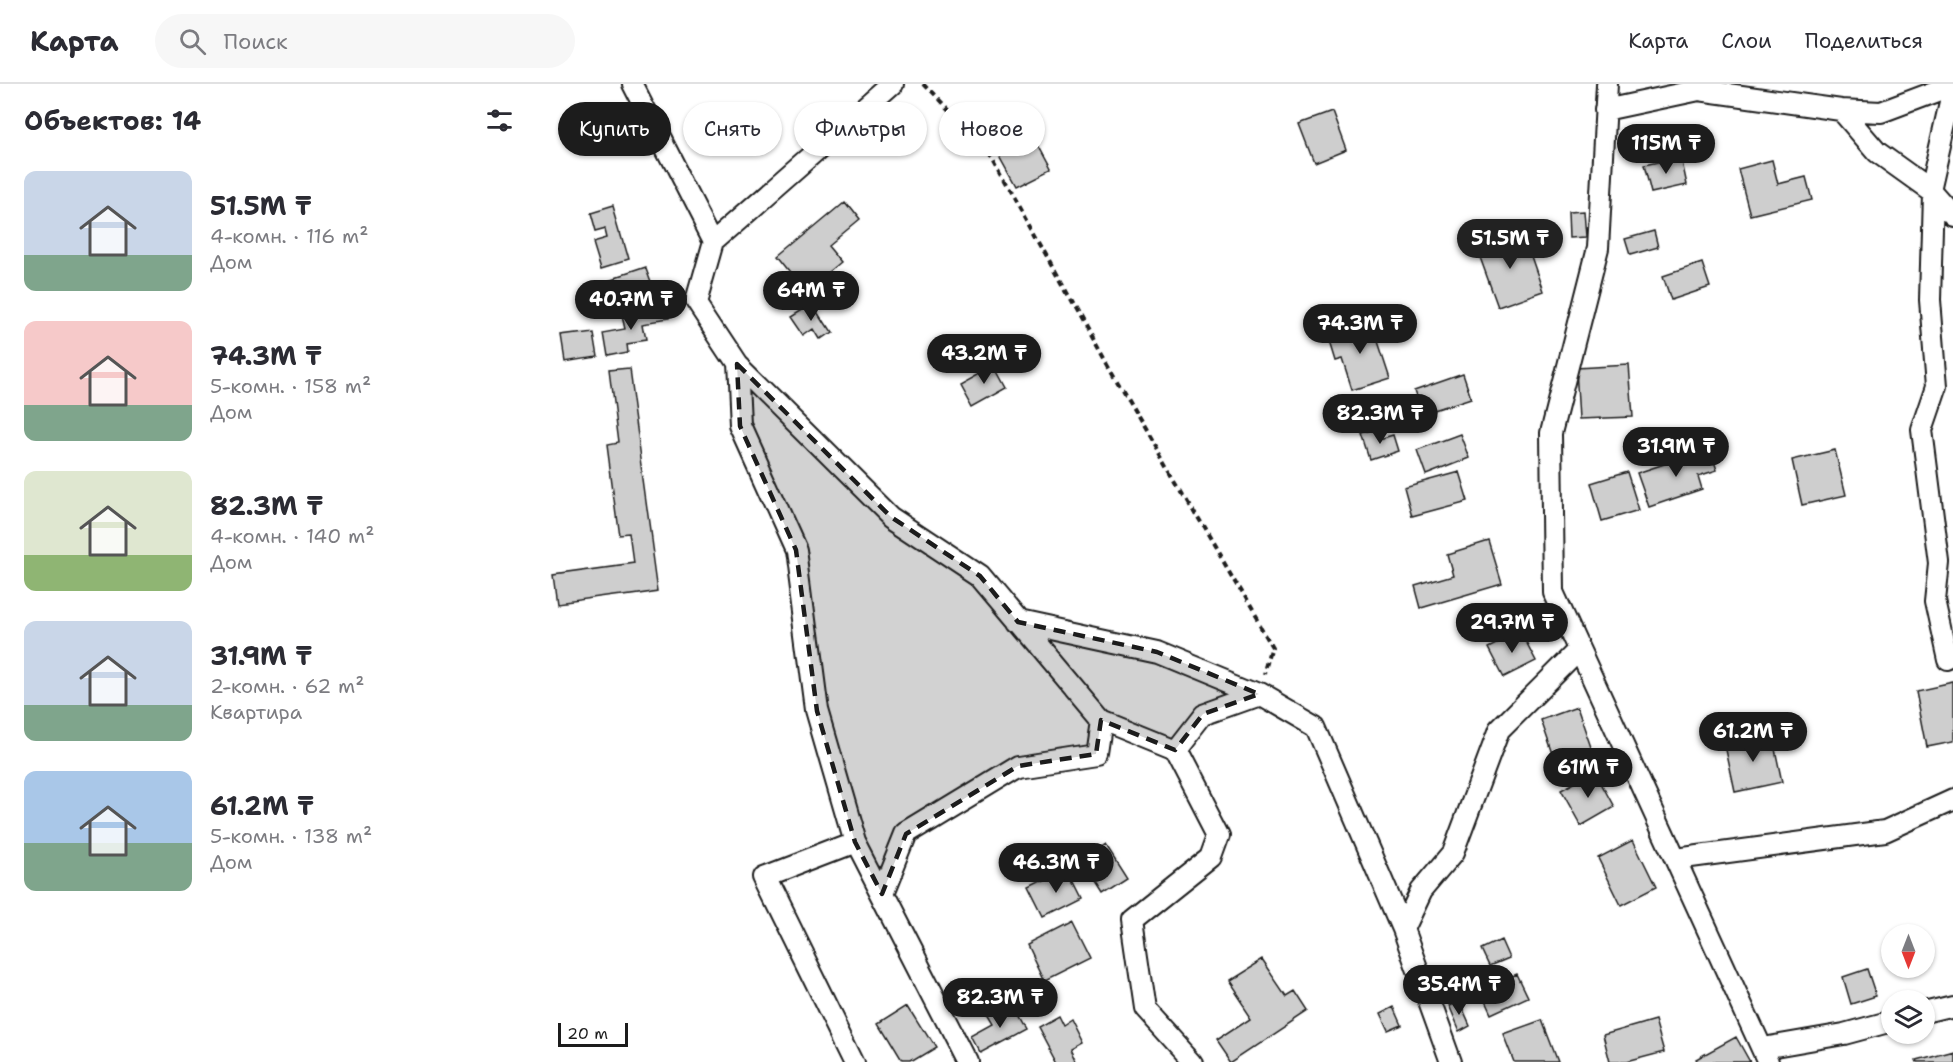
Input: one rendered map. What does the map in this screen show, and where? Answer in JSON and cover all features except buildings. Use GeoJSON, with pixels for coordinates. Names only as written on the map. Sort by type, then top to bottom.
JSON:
{"type":"FeatureCollection","features":[{"type":"Feature","properties":{"kind":"street"},"geometry":{"type":"LineString","coordinates":[[632,84],[713,242]]}},
{"type":"Feature","properties":{"kind":"street"},"geometry":{"type":"LineString","coordinates":[[893,84],[713,242],[696,302],[737,364],[891,517],[980,576],[1101,720],[1175,750],[1219,835],[1211,857],[1132,920],[1145,1009],[1193,1062]]}},
{"type":"Feature","properties":{"kind":"street"},"geometry":{"type":"LineString","coordinates":[[1606,84],[1598,248],[1551,434],[1553,592],[1766,1055],[1881,1024]]}},
{"type":"Feature","properties":{"kind":"street"},"geometry":{"type":"LineString","coordinates":[[1605,110],[1699,90],[1840,111],[1881,112],[1953,87]]}},
{"type":"Feature","properties":{"kind":"street"},"geometry":{"type":"LineString","coordinates":[[1948,660],[1935,601],[1939,563],[1922,430],[1937,386],[1930,300],[1931,192],[1953,87]]}},
{"type":"Feature","properties":{"kind":"street"},"geometry":{"type":"LineString","coordinates":[[1840,111],[1877,152],[1931,192],[1953,216]]}},
{"type":"Feature","properties":{"kind":"street"},"geometry":{"type":"LineString","coordinates":[[737,364],[740,426],[796,550],[817,711],[855,842],[968,1062]]}},
{"type":"Feature","properties":{"kind":"street"},"geometry":{"type":"LineString","coordinates":[[1018,622],[1157,652],[1259,694],[1316,727],[1403,929],[1451,1062]]}},
{"type":"Feature","properties":{"kind":"street"},"geometry":{"type":"LineString","coordinates":[[1403,929],[1422,891],[1453,853],[1499,730],[1579,650]]}},
{"type":"Feature","properties":{"kind":"street"},"geometry":{"type":"LineString","coordinates":[[1175,750],[1203,714],[1259,694]]}},
{"type":"Feature","properties":{"kind":"street"},"geometry":{"type":"LineString","coordinates":[[882,894],[906,834],[1018,766],[1096,754],[1101,720]]}},
{"type":"Feature","properties":{"kind":"street"},"geometry":{"type":"LineString","coordinates":[[1676,859],[1885,831],[1953,800]]}},
{"type":"Feature","properties":{"kind":"street"},"geometry":{"type":"LineString","coordinates":[[855,842],[764,877],[855,1062]]}},
{"type":"Feature","properties":{"kind":"street"},"geometry":{"type":"LineString","coordinates":[[1935,1009],[1953,1005]]}},
{"type":"Feature","properties":{"kind":"path"},"geometry":{"type":"LineString","coordinates":[[922,84],[992,157],[1110,369],[1273,648],[1259,694]]}},
{"type":"Feature","properties":{"kind":"highlighted area"},"geometry":{"type":"Polygon","coordinates":[[[737,364],[891,517],[980,576],[1018,622],[1157,652],[1259,694],[1203,714],[1175,750],[1101,720],[1096,754],[1018,766],[906,834],[882,894],[855,842],[817,711],[796,550],[740,426],[737,364]]]}}]}
